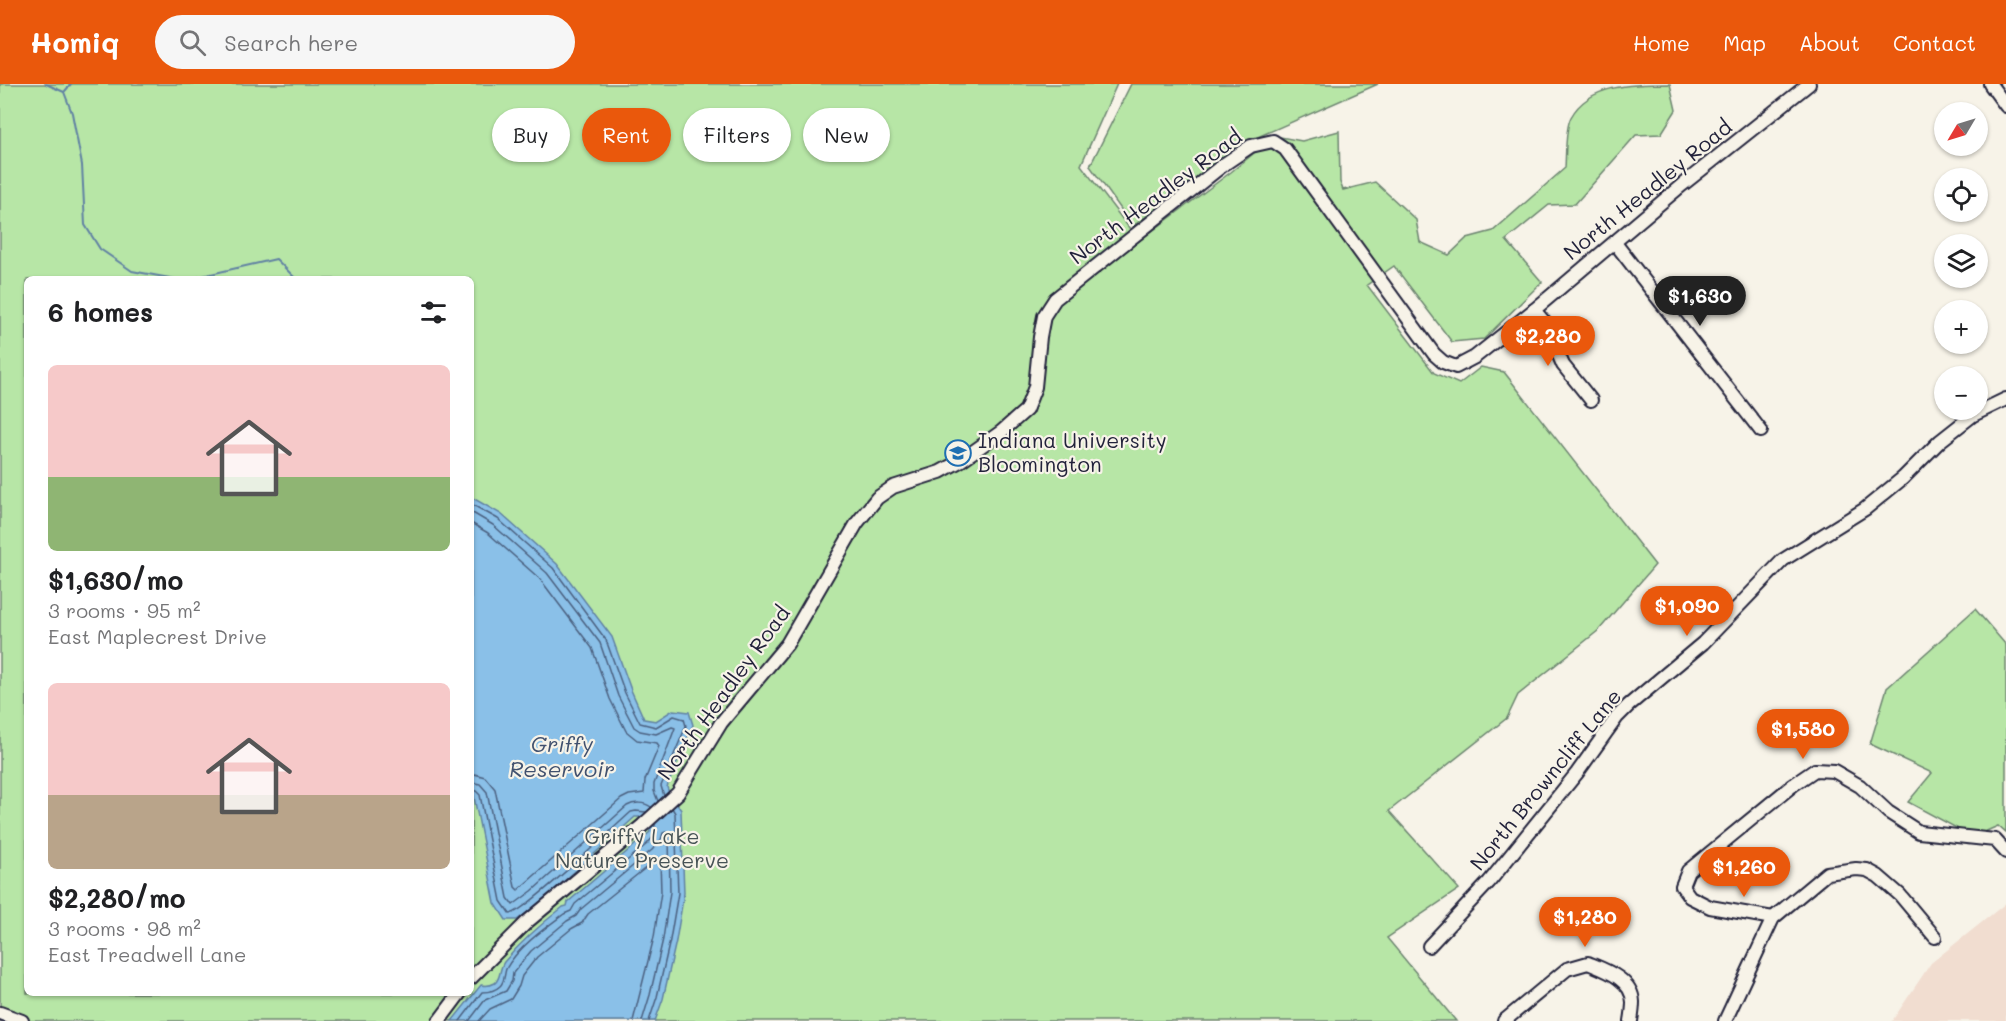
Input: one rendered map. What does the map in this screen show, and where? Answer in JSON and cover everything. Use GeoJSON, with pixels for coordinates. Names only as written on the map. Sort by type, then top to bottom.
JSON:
{"type":"FeatureCollection","features":[{"type":"Feature","properties":{"kind":"street","name":"North Headley Road"},"geometry":{"type":"LineString","coordinates":[[474,975],[527,922],[678,793],[721,723],[787,644],[857,523],[871,504],[893,487],[940,472],[960,461],[1018,418],[1028,406],[1035,387],[1044,316],[1055,299],[1223,165],[1251,146],[1273,141],[1285,149],[1434,354],[1443,363],[1456,367],[1466,363],[1534,310],[1682,185],[1809,84]]}},
{"type":"Feature","properties":{"kind":"street"},"geometry":{"type":"LineString","coordinates":[[1990,84],[2006,106]]}},
{"type":"Feature","properties":{"kind":"street"},"geometry":{"type":"LineString","coordinates":[[1615,243],[1761,431]]}},
{"type":"Feature","properties":{"kind":"street"},"geometry":{"type":"LineString","coordinates":[[1534,310],[1545,323],[1563,365],[1591,400]]}},
{"type":"Feature","properties":{"kind":"street","name":"North Browncliff Lane"},"geometry":{"type":"LineString","coordinates":[[1429,946],[1489,882],[1577,773],[1617,717],[1629,705],[1703,643],[1783,560],[1865,509],[1973,415],[2006,399]]}},
{"type":"Feature","properties":{"kind":"street"},"geometry":{"type":"LineString","coordinates":[[1773,918],[1710,907],[1690,897],[1682,886],[1688,872],[1793,785],[1815,770],[1834,771],[1860,786],[1888,812],[1919,832],[1995,840],[2006,852]]}},
{"type":"Feature","properties":{"kind":"street"},"geometry":{"type":"LineString","coordinates":[[1725,1021],[1773,918],[1827,873],[1867,870],[1900,895],[1935,937]]}},
{"type":"Feature","properties":{"kind":"street"},"geometry":{"type":"LineString","coordinates":[[1504,1021],[1567,969],[1588,963],[1610,972],[1626,985],[1633,1001],[1631,1021]]}},
{"type":"Feature","properties":{"kind":"street"},"geometry":{"type":"LineString","coordinates":[[440,1021],[458,996]]}},
{"type":"Feature","properties":{"kind":"street"},"geometry":{"type":"LineString","coordinates":[[0,1013],[22,1021]]}},
{"type":"Feature","properties":{"kind":"shaded area"},"geometry":{"type":"Polygon","coordinates":[[[2006,903],[2006,1021],[1892,1021],[1931,963],[2006,903]]]}},
{"type":"Feature","properties":{"kind":"green space","name":"Griffy Lake Nature Preserve"},"geometry":{"type":"Polygon","coordinates":[[[0,84],[1117,84],[1081,165],[1139,241],[1275,136],[1302,141],[1339,131],[1340,182],[1343,190],[1375,182],[1416,220],[1420,242],[1449,255],[1467,238],[1493,231],[1565,168],[1569,122],[1579,106],[1589,98],[1613,88],[1670,84],[1676,110],[1661,134],[1636,135],[1575,204],[1549,205],[1506,240],[1542,282],[1484,339],[1452,342],[1394,266],[1367,285],[1434,373],[1459,384],[1481,367],[1504,372],[1655,565],[1599,630],[1518,695],[1507,718],[1389,811],[1459,889],[1387,938],[1456,1021],[0,1021],[0,84]]]}},
{"type":"Feature","properties":{"kind":"green space"},"geometry":{"type":"Polygon","coordinates":[[[1131,84],[1378,84],[1251,140],[1133,226],[1090,166],[1131,84]]]}},
{"type":"Feature","properties":{"kind":"green space"},"geometry":{"type":"Polygon","coordinates":[[[1975,609],[2006,645],[2006,833],[1998,826],[1973,837],[1908,802],[1932,773],[1870,744],[1887,688],[1975,609]]]}},
{"type":"Feature","properties":{"kind":"water","name":"Griffy Reservoir"},"geometry":{"type":"Polygon","coordinates":[[[474,499],[501,514],[557,564],[612,637],[644,719],[656,721],[673,710],[689,712],[693,725],[667,787],[681,810],[684,893],[663,999],[655,1021],[452,1021],[481,985],[490,985],[497,981],[504,962],[539,926],[567,906],[568,902],[650,832],[649,826],[642,817],[635,817],[541,902],[517,920],[506,920],[495,903],[474,797],[474,499]]]}},
{"type":"Feature","properties":{"kind":"waterway"},"geometry":{"type":"LineString","coordinates":[[46,84],[64,92],[72,113],[82,165],[85,225],[100,249],[132,271],[159,276]]}},
{"type":"Feature","properties":{"kind":"waterway"},"geometry":{"type":"LineString","coordinates":[[65,91],[71,84]]}},
{"type":"Feature","properties":{"kind":"waterway"},"geometry":{"type":"LineString","coordinates":[[202,276],[276,259],[293,276]]}},
{"type":"Feature","properties":{"kind":"place","name":"Indiana University Bloomington"},"geometry":{"type":"Point","coordinates":[958,453]}}]}
